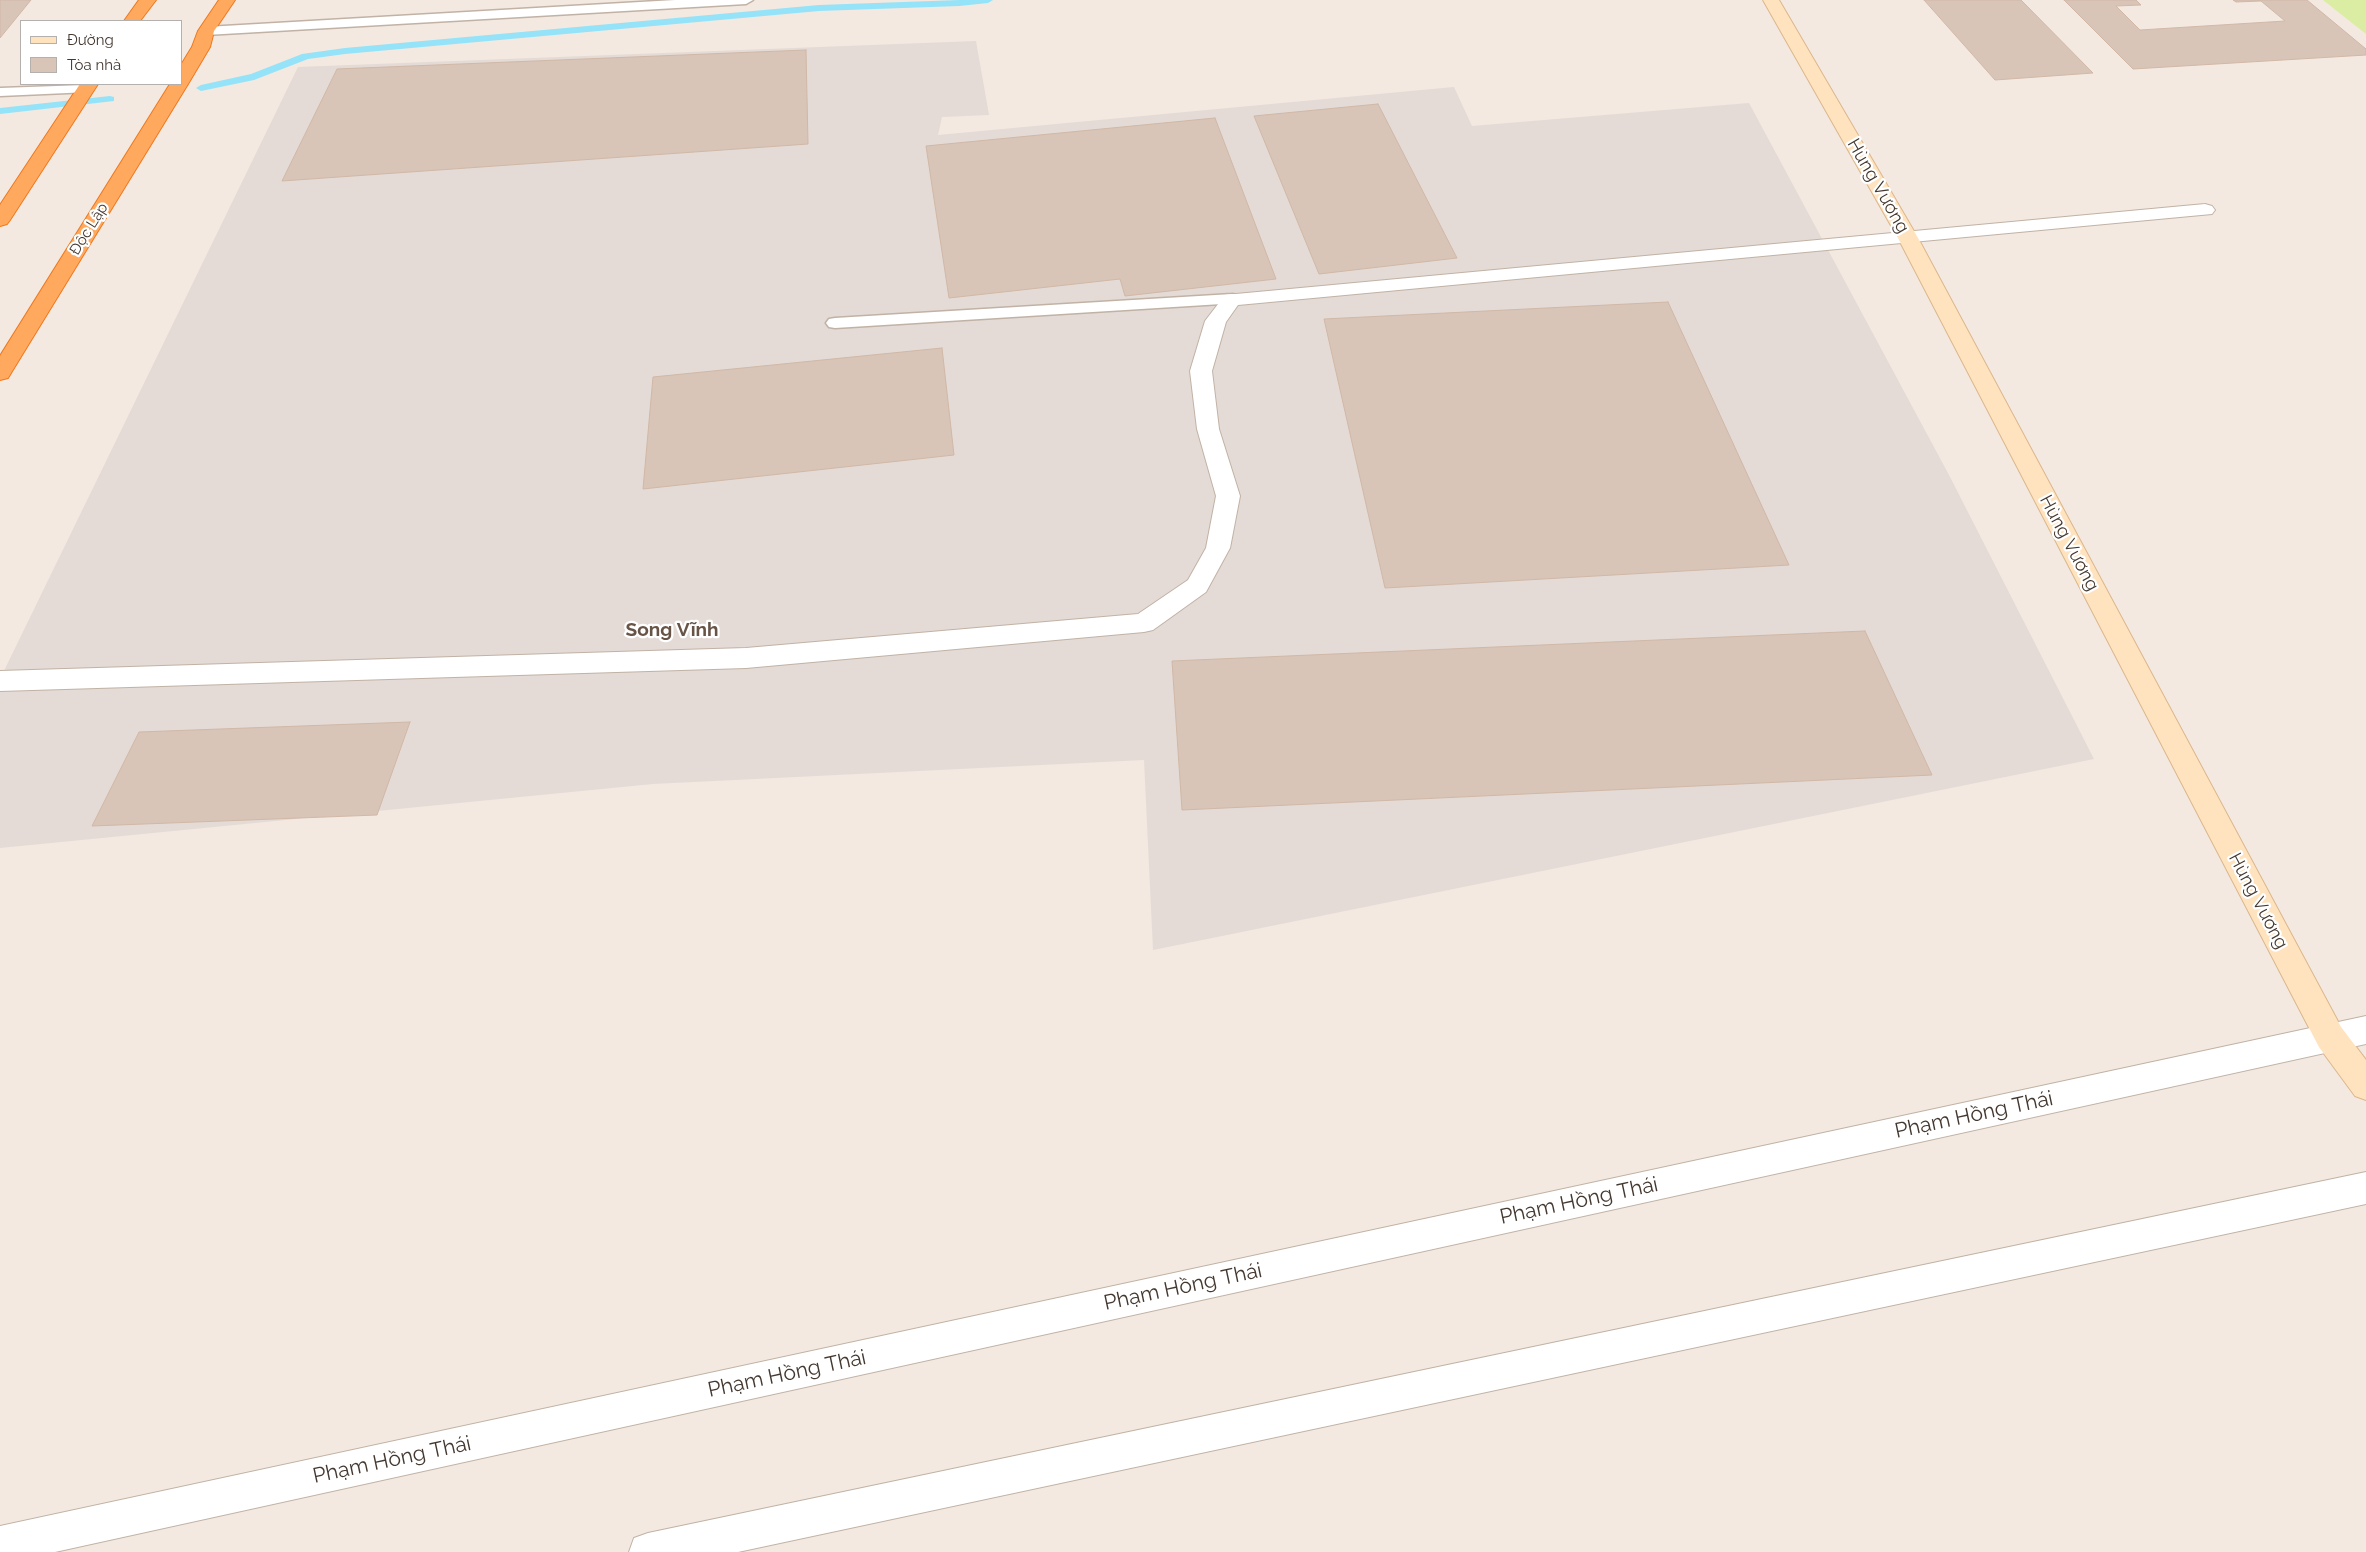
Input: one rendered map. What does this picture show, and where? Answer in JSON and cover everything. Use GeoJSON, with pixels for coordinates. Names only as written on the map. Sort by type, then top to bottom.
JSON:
{"type":"FeatureCollection","features":[{"type":"Feature","properties":{"kind":"highway"},"geometry":{"type":"LineString","coordinates":[[133,20],[148,0]]}},
{"type":"Feature","properties":{"kind":"highway"},"geometry":{"type":"LineString","coordinates":[[182,77],[201,47],[206,31],[227,0]]}},
{"type":"Feature","properties":{"kind":"highway","name":"Độc Lập"},"geometry":{"type":"LineString","coordinates":[[0,374],[177,85]]}},
{"type":"Feature","properties":{"kind":"highway"},"geometry":{"type":"LineString","coordinates":[[0,220],[86,88]]}},
{"type":"Feature","properties":{"kind":"street","name":"Hùng Vương"},"geometry":{"type":"LineString","coordinates":[[1771,0],[1908,238],[2330,1037],[2366,1085]]}},
{"type":"Feature","properties":{"kind":"street"},"geometry":{"type":"LineString","coordinates":[[0,681],[746,658],[1144,623],[1197,586],[1218,548],[1228,496],[1208,429],[1201,371],[1216,321],[1232,299],[2205,210]]}},
{"type":"Feature","properties":{"kind":"street","name":"Phạm Hồng Thái"},"geometry":{"type":"LineString","coordinates":[[0,1545],[2366,1030]]}},
{"type":"Feature","properties":{"kind":"street"},"geometry":{"type":"LineString","coordinates":[[648,1552],[2366,1188]]}},
{"type":"Feature","properties":{"kind":"lane"},"geometry":{"type":"LineString","coordinates":[[206,31],[746,0]]}},
{"type":"Feature","properties":{"kind":"lane"},"geometry":{"type":"LineString","coordinates":[[0,92],[86,88]]}},
{"type":"Feature","properties":{"kind":"lane"},"geometry":{"type":"LineString","coordinates":[[835,324],[1232,299]]}},
{"type":"Feature","properties":{"kind":"shaded area"},"geometry":{"type":"Polygon","coordinates":[[[976,41],[989,115],[942,117],[938,135],[1454,87],[1472,126],[1749,103],[1949,475],[2094,759],[1153,950],[1144,760],[653,784],[0,848],[0,679],[298,67],[976,41]]]}},
{"type":"Feature","properties":{"kind":"green space"},"geometry":{"type":"Polygon","coordinates":[[[2323,0],[2366,0],[2366,34],[2323,0]]]}},
{"type":"Feature","properties":{"kind":"building"},"geometry":{"type":"Polygon","coordinates":[[[0,0],[31,0],[0,38],[0,0]]]}},
{"type":"Feature","properties":{"kind":"building"},"geometry":{"type":"Polygon","coordinates":[[[1924,0],[2021,0],[2093,73],[1995,80],[1924,0]]]}},
{"type":"Feature","properties":{"kind":"building"},"geometry":{"type":"Polygon","coordinates":[[[2064,0],[2136,0],[2141,5],[2116,6],[2140,30],[2285,21],[2261,1],[2236,2],[2233,0],[2307,0],[2366,49],[2366,55],[2133,69],[2064,0]]]}},
{"type":"Feature","properties":{"kind":"building"},"geometry":{"type":"Polygon","coordinates":[[[806,50],[808,144],[282,181],[337,69],[806,50]]]}},
{"type":"Feature","properties":{"kind":"building"},"geometry":{"type":"Polygon","coordinates":[[[1378,104],[1457,258],[1319,274],[1254,116],[1378,104]]]}},
{"type":"Feature","properties":{"kind":"building"},"geometry":{"type":"Polygon","coordinates":[[[1215,118],[1276,279],[1125,296],[1120,279],[949,298],[926,146],[1215,118]]]}},
{"type":"Feature","properties":{"kind":"building"},"geometry":{"type":"Polygon","coordinates":[[[1668,302],[1789,565],[1385,588],[1324,319],[1668,302]]]}},
{"type":"Feature","properties":{"kind":"building"},"geometry":{"type":"Polygon","coordinates":[[[942,348],[954,455],[643,489],[653,377],[942,348]]]}},
{"type":"Feature","properties":{"kind":"building"},"geometry":{"type":"Polygon","coordinates":[[[1865,631],[1932,775],[1182,810],[1172,661],[1865,631]]]}},
{"type":"Feature","properties":{"kind":"building"},"geometry":{"type":"Polygon","coordinates":[[[410,722],[377,815],[92,826],[139,732],[410,722]]]}},
{"type":"Feature","properties":{"kind":"waterway"},"geometry":{"type":"LineString","coordinates":[[201,88],[254,77],[306,56],[345,51],[819,8],[959,3],[988,0]]}},
{"type":"Feature","properties":{"kind":"waterway"},"geometry":{"type":"LineString","coordinates":[[0,111],[110,99]]}},
{"type":"Feature","properties":{"kind":"district","name":"Song Vĩnh"},"geometry":{"type":"Point","coordinates":[672,630]}}]}
